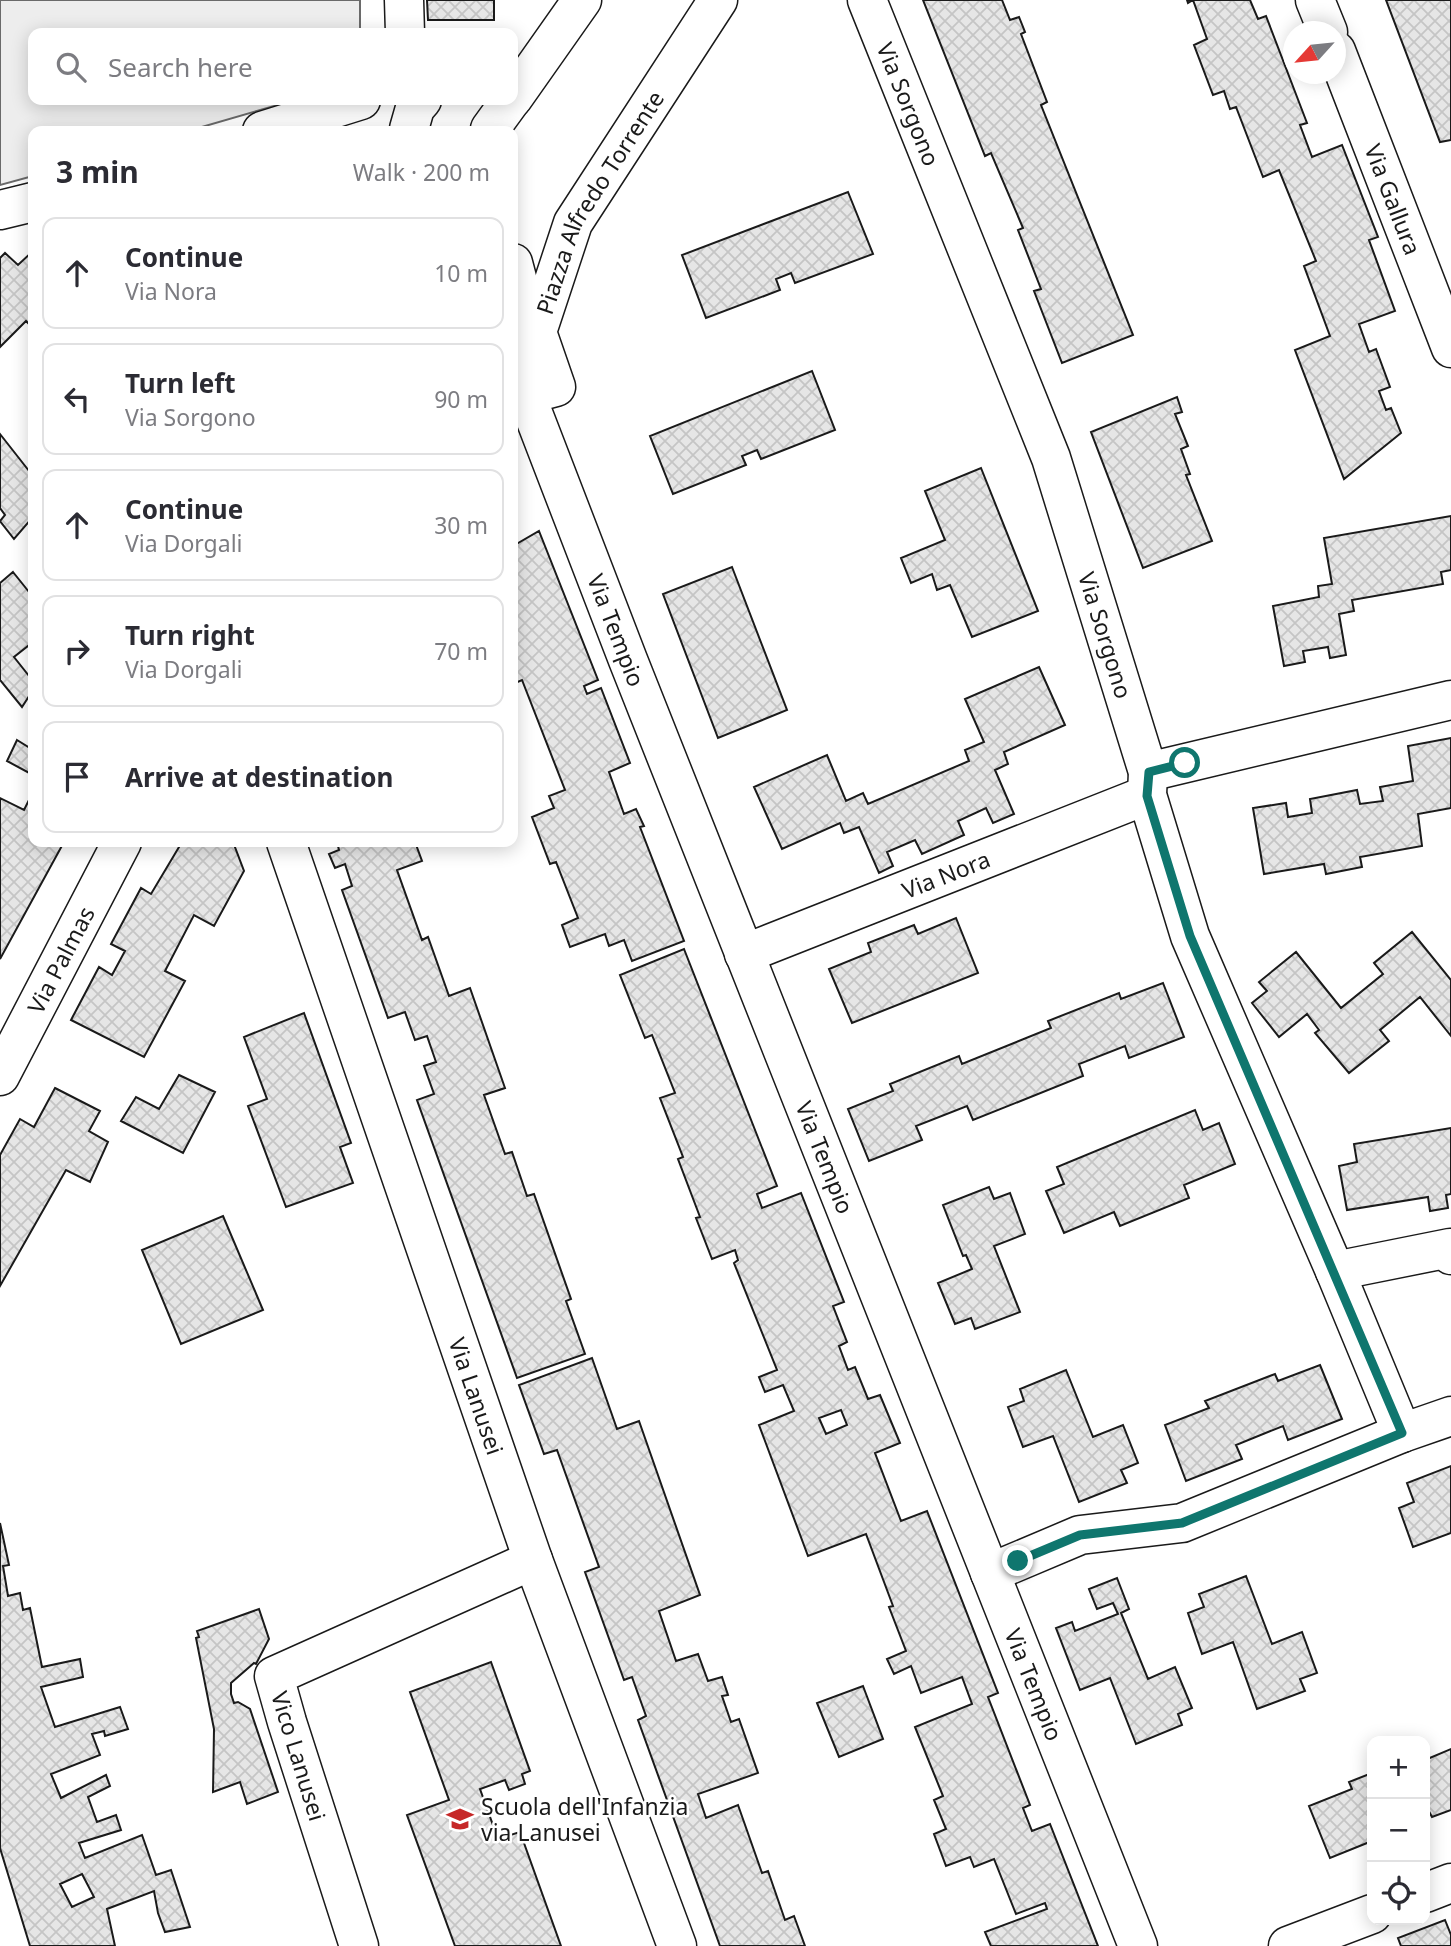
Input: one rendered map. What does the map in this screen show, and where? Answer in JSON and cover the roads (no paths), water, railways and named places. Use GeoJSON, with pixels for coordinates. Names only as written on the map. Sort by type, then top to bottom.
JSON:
{"type":"FeatureCollection","features":[{"type":"Feature","properties":{"kind":"street"},"geometry":{"type":"LineString","coordinates":[[404,0],[405,28]]}},
{"type":"Feature","properties":{"kind":"street"},"geometry":{"type":"LineString","coordinates":[[518,85],[582,0]]}},
{"type":"Feature","properties":{"kind":"street","name":"Piazza Alfredo Torrente"},"geometry":{"type":"LineString","coordinates":[[518,374],[556,387],[537,332],[573,223],[718,0]]}},
{"type":"Feature","properties":{"kind":"street","name":"Via Sorgono"},"geometry":{"type":"LineString","coordinates":[[867,0],[1051,458],[1148,784],[1190,936],[1402,1433]]}},
{"type":"Feature","properties":{"kind":"street"},"geometry":{"type":"LineString","coordinates":[[1315,0],[1324,21]]}},
{"type":"Feature","properties":{"kind":"street"},"geometry":{"type":"LineString","coordinates":[[518,60],[550,46]]}},
{"type":"Feature","properties":{"kind":"street","name":"Via Gallura"},"geometry":{"type":"LineString","coordinates":[[1346,79],[1451,348]]}},
{"type":"Feature","properties":{"kind":"street"},"geometry":{"type":"LineString","coordinates":[[278,126],[345,105]]}},
{"type":"Feature","properties":{"kind":"street"},"geometry":{"type":"LineString","coordinates":[[0,210],[28,203]]}},
{"type":"Feature","properties":{"kind":"street","name":"Via Tempio"},"geometry":{"type":"LineString","coordinates":[[518,282],[522,297],[518,374],[628,660],[1138,1946]]}},
{"type":"Feature","properties":{"kind":"street","name":"Via Nora"},"geometry":{"type":"LineString","coordinates":[[744,954],[1148,784],[1451,700]]}},
{"type":"Feature","properties":{"kind":"street","name":"Via Palmas"},"geometry":{"type":"LineString","coordinates":[[0,1076],[119,847]]}},
{"type":"Feature","properties":{"kind":"street","name":"Via Lanusei"},"geometry":{"type":"LineString","coordinates":[[288,847],[533,1560],[677,1946]]}},
{"type":"Feature","properties":{"kind":"street"},"geometry":{"type":"LineString","coordinates":[[1335,1271],[1451,1250]]}},
{"type":"Feature","properties":{"kind":"street"},"geometry":{"type":"LineString","coordinates":[[990,1573],[1080,1535],[1182,1523],[1402,1433],[1451,1416]]}},
{"type":"Feature","properties":{"kind":"street","name":"Vico Lanusei"},"geometry":{"type":"LineString","coordinates":[[359,1946],[274,1675],[533,1560]]}},
{"type":"Feature","properties":{"kind":"street"},"geometry":{"type":"LineString","coordinates":[[1430,1892],[1451,1883]]}},
{"type":"Feature","properties":{"kind":"street"},"geometry":{"type":"LineString","coordinates":[[1288,1946],[1367,1916]]}},
{"type":"Feature","properties":{"kind":"place","name":"Scuola dell'Infanzia via Lanusei"},"geometry":{"type":"Point","coordinates":[460,1819]}}]}
